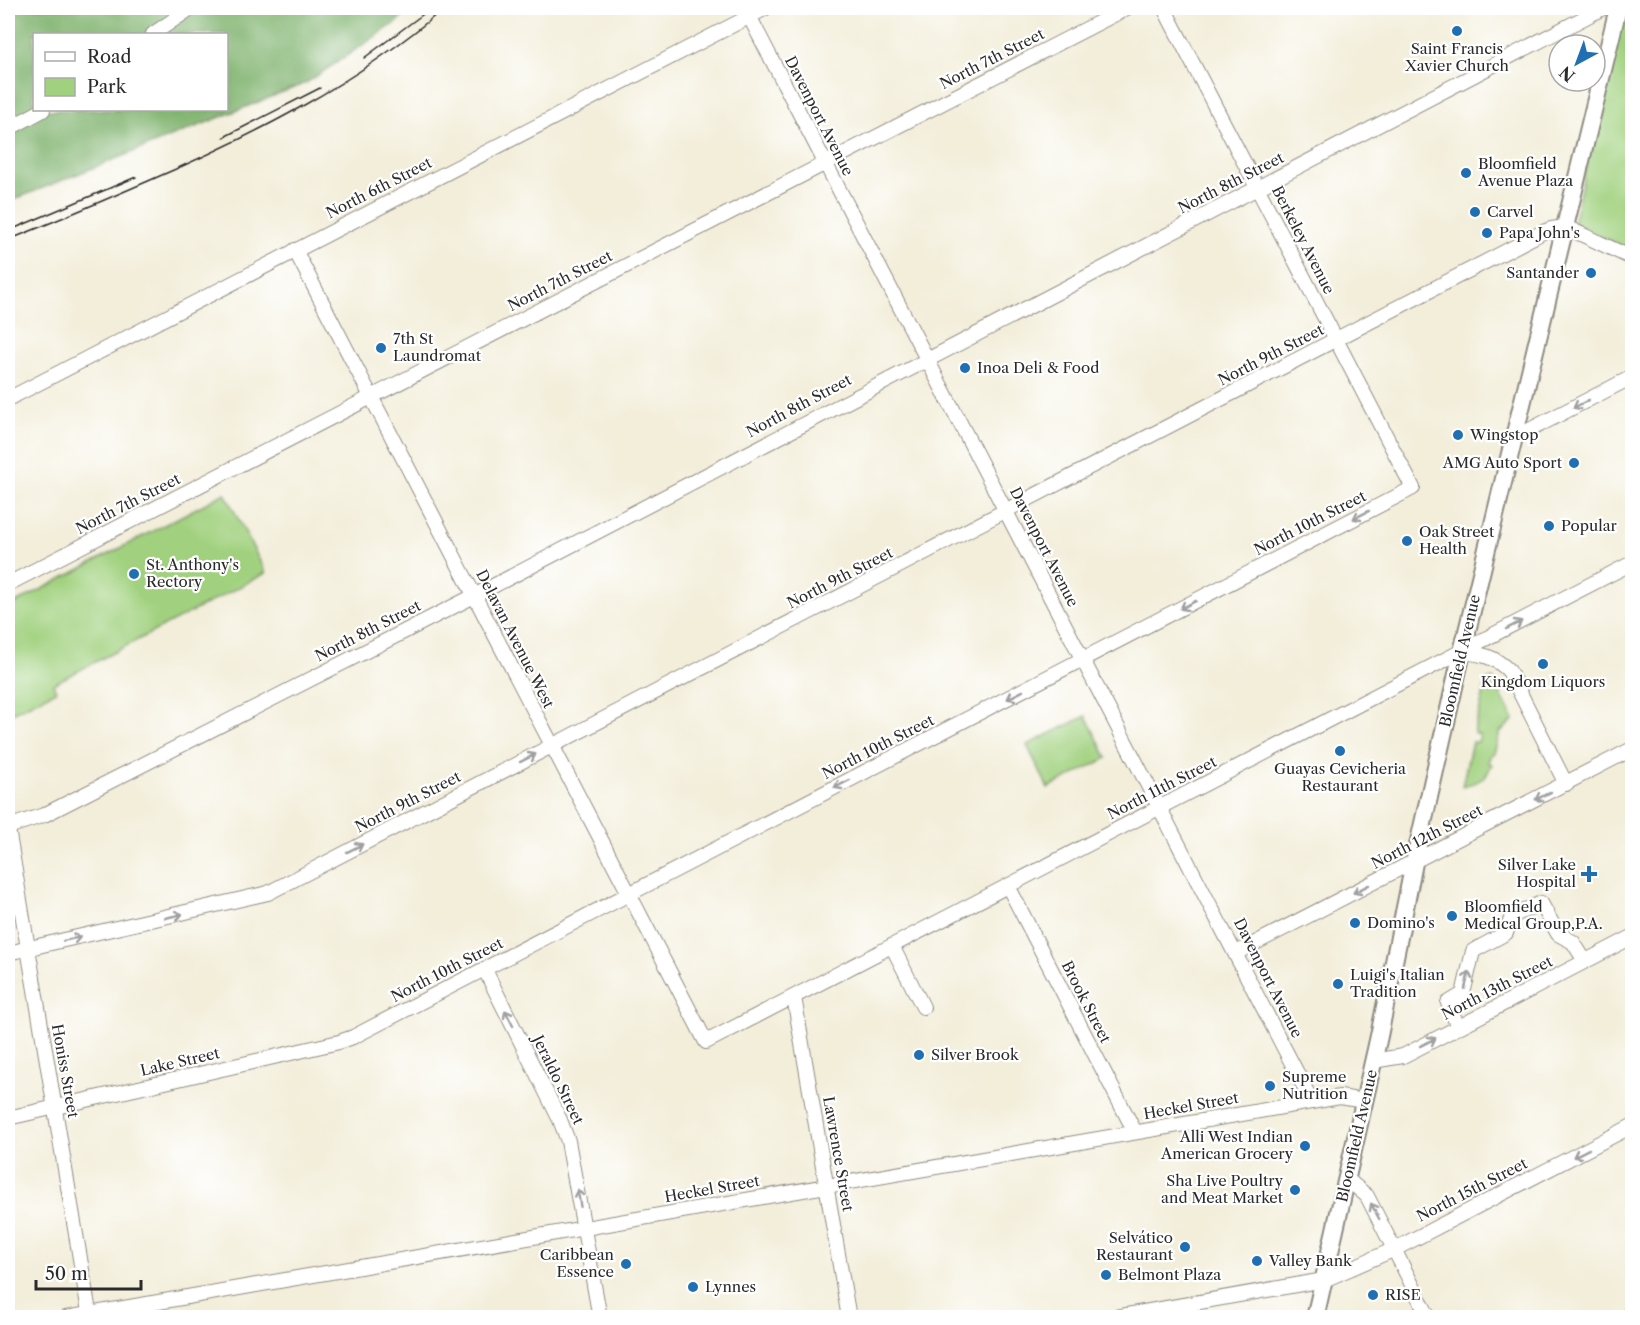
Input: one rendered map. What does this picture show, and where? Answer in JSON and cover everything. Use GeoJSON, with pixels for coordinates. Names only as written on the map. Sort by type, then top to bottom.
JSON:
{"type":"FeatureCollection","features":[{"type":"Feature","properties":{"kind":"main road","name":"Bloomfield Avenue"},"geometry":{"type":"LineString","coordinates":[[1315,1317],[1374,1061],[1414,863],[1462,652],[1618,8]]}},
{"type":"Feature","properties":{"kind":"street"},"geometry":{"type":"LineString","coordinates":[[154,33],[191,8]]}},
{"type":"Feature","properties":{"kind":"street","name":"North 6th Street"},"geometry":{"type":"LineString","coordinates":[[8,399],[747,12],[766,8]]}},
{"type":"Feature","properties":{"kind":"street","name":"North 7th Street"},"geometry":{"type":"LineString","coordinates":[[8,584],[1127,8]]}},
{"type":"Feature","properties":{"kind":"street","name":"Berkeley Avenue"},"geometry":{"type":"LineString","coordinates":[[1164,8],[1413,488]]}},
{"type":"Feature","properties":{"kind":"street","name":"North 8th Street"},"geometry":{"type":"LineString","coordinates":[[8,828],[44,816],[474,596],[927,358],[1603,8]]}},
{"type":"Feature","properties":{"kind":"street","name":"Davenport Avenue"},"geometry":{"type":"LineString","coordinates":[[747,12],[1312,1102]]}},
{"type":"Feature","properties":{"kind":"street"},"geometry":{"type":"LineString","coordinates":[[8,129],[41,111]]}},
{"type":"Feature","properties":{"kind":"street"},"geometry":{"type":"LineString","coordinates":[[1566,227],[1632,258]]}},
{"type":"Feature","properties":{"kind":"street","name":"North 9th Street"},"geometry":{"type":"LineString","coordinates":[[8,952],[268,893],[1543,232],[1566,227]]}},
{"type":"Feature","properties":{"kind":"street","name":"Delavan Avenue West"},"geometry":{"type":"LineString","coordinates":[[295,250],[706,1042]]}},
{"type":"Feature","properties":{"kind":"street"},"geometry":{"type":"LineString","coordinates":[[1514,438],[1632,377]]}},
{"type":"Feature","properties":{"kind":"street","name":"North 10th Street"},"geometry":{"type":"LineString","coordinates":[[359,1034],[1413,488]]}},
{"type":"Feature","properties":{"kind":"street","name":"North 11th Street"},"geometry":{"type":"LineString","coordinates":[[706,1042],[1632,563]]}},
{"type":"Feature","properties":{"kind":"street"},"geometry":{"type":"LineString","coordinates":[[1462,652],[1480,654],[1499,661],[1509,671],[1566,784]]}},
{"type":"Feature","properties":{"kind":"street","name":"North 12th Street"},"geometry":{"type":"LineString","coordinates":[[1236,953],[1632,749]]}},
{"type":"Feature","properties":{"kind":"street","name":"Honiss Street"},"geometry":{"type":"LineString","coordinates":[[8,828],[90,1315]]}},
{"type":"Feature","properties":{"kind":"street","name":"Brook Street"},"geometry":{"type":"LineString","coordinates":[[1008,886],[1136,1132]]}},
{"type":"Feature","properties":{"kind":"street"},"geometry":{"type":"LineString","coordinates":[[1458,1027],[1448,1003],[1463,994],[1473,951],[1506,933],[1512,916],[1541,903],[1558,934],[1573,942],[1585,961]]}},
{"type":"Feature","properties":{"kind":"street","name":"North 13th Street"},"geometry":{"type":"LineString","coordinates":[[1374,1061],[1403,1056],[1632,937]]}},
{"type":"Feature","properties":{"kind":"street"},"geometry":{"type":"LineString","coordinates":[[892,946],[923,1007]]}},
{"type":"Feature","properties":{"kind":"street","name":"Jeraldo Street"},"geometry":{"type":"LineString","coordinates":[[485,970],[566,1133],[600,1317]]}},
{"type":"Feature","properties":{"kind":"street","name":"Lawrence Street"},"geometry":{"type":"LineString","coordinates":[[794,997],[849,1317]]}},
{"type":"Feature","properties":{"kind":"street","name":"Lake Street"},"geometry":{"type":"LineString","coordinates":[[8,1118],[339,1042],[359,1034]]}},
{"type":"Feature","properties":{"kind":"street","name":"Heckel Street"},"geometry":{"type":"LineString","coordinates":[[66,1317],[90,1315],[1340,1097],[1364,1101]]}},
{"type":"Feature","properties":{"kind":"street","name":"North 15th Street"},"geometry":{"type":"LineString","coordinates":[[1110,1317],[1324,1280],[1395,1249],[1632,1126]]}},
{"type":"Feature","properties":{"kind":"street"},"geometry":{"type":"LineString","coordinates":[[1347,1179],[1367,1196],[1429,1317]]}},
{"type":"Feature","properties":{"kind":"street"},"geometry":{"type":"LineString","coordinates":[[1624,1317],[1632,1313]]}},
{"type":"Feature","properties":{"kind":"green space"},"geometry":{"type":"Polygon","coordinates":[[[8,8],[413,8],[397,22],[306,83],[8,202],[8,8]]]}},
{"type":"Feature","properties":{"kind":"green space"},"geometry":{"type":"Polygon","coordinates":[[[1622,8],[1627,16],[1632,14],[1632,251],[1573,223],[1603,93],[1607,93],[1607,74],[1622,8]]]}},
{"type":"Feature","properties":{"kind":"green space"},"geometry":{"type":"Polygon","coordinates":[[[225,493],[266,573],[53,684],[56,691],[8,715],[8,607],[225,493]]]}},
{"type":"Feature","properties":{"kind":"green space"},"geometry":{"type":"Polygon","coordinates":[[[1493,679],[1514,720],[1500,732],[1494,754],[1491,754],[1488,763],[1492,764],[1484,777],[1477,782],[1462,786],[1472,742],[1478,742],[1480,735],[1474,733],[1487,680],[1493,679]]]}},
{"type":"Feature","properties":{"kind":"green space"},"geometry":{"type":"Polygon","coordinates":[[[1086,716],[1107,758],[1048,788],[1027,745],[1086,716]]]}},
{"type":"Feature","properties":{"kind":"tram line"},"geometry":{"type":"LineString","coordinates":[[8,240],[186,164],[264,127],[375,61],[444,8]]}},
{"type":"Feature","properties":{"kind":"tram line"},"geometry":{"type":"LineString","coordinates":[[364,58],[430,9]]}},
{"type":"Feature","properties":{"kind":"tram line"},"geometry":{"type":"LineString","coordinates":[[224,137],[320,88]]}},
{"type":"Feature","properties":{"kind":"tram line"},"geometry":{"type":"LineString","coordinates":[[8,231],[136,177]]}},
{"type":"Feature","properties":{"kind":"place","name":"Saint Francis Xavier Church"},"geometry":{"type":"Point","coordinates":[1457,31]}},
{"type":"Feature","properties":{"kind":"place","name":"Bloomfield Avenue Plaza"},"geometry":{"type":"Point","coordinates":[1466,173]}},
{"type":"Feature","properties":{"kind":"place","name":"Carvel"},"geometry":{"type":"Point","coordinates":[1475,212]}},
{"type":"Feature","properties":{"kind":"place","name":"Papa John's"},"geometry":{"type":"Point","coordinates":[1487,233]}},
{"type":"Feature","properties":{"kind":"place","name":"Santander"},"geometry":{"type":"Point","coordinates":[1591,273]}},
{"type":"Feature","properties":{"kind":"place","name":"7th St Laundromat"},"geometry":{"type":"Point","coordinates":[381,348]}},
{"type":"Feature","properties":{"kind":"place","name":"Inoa Deli & Food"},"geometry":{"type":"Point","coordinates":[965,368]}},
{"type":"Feature","properties":{"kind":"place","name":"Wingstop"},"geometry":{"type":"Point","coordinates":[1458,435]}},
{"type":"Feature","properties":{"kind":"place","name":"AMG Auto Sport"},"geometry":{"type":"Point","coordinates":[1574,463]}},
{"type":"Feature","properties":{"kind":"place","name":"Popular"},"geometry":{"type":"Point","coordinates":[1549,526]}},
{"type":"Feature","properties":{"kind":"place","name":"Oak Street Health"},"geometry":{"type":"Point","coordinates":[1407,541]}},
{"type":"Feature","properties":{"kind":"place","name":"St. Anthony's Rectory"},"geometry":{"type":"Point","coordinates":[134,574]}},
{"type":"Feature","properties":{"kind":"place","name":"Kingdom Liquors"},"geometry":{"type":"Point","coordinates":[1543,664]}},
{"type":"Feature","properties":{"kind":"place","name":"Guayas Cevicheria Restaurant"},"geometry":{"type":"Point","coordinates":[1340,751]}},
{"type":"Feature","properties":{"kind":"place","name":"Silver Lake Hospital"},"geometry":{"type":"Point","coordinates":[1589,874]}},
{"type":"Feature","properties":{"kind":"place","name":"Bloomfield Medical Group,P.A."},"geometry":{"type":"Point","coordinates":[1452,916]}},
{"type":"Feature","properties":{"kind":"place","name":"Domino's"},"geometry":{"type":"Point","coordinates":[1355,923]}},
{"type":"Feature","properties":{"kind":"place","name":"Luigi's Italian Tradition"},"geometry":{"type":"Point","coordinates":[1338,984]}},
{"type":"Feature","properties":{"kind":"place","name":"Silver Brook"},"geometry":{"type":"Point","coordinates":[919,1055]}},
{"type":"Feature","properties":{"kind":"place","name":"Supreme Nutrition"},"geometry":{"type":"Point","coordinates":[1270,1086]}},
{"type":"Feature","properties":{"kind":"place","name":"Alli West Indian American Grocery"},"geometry":{"type":"Point","coordinates":[1305,1146]}},
{"type":"Feature","properties":{"kind":"place","name":"Sha Live Poultry and Meat Market"},"geometry":{"type":"Point","coordinates":[1295,1190]}},
{"type":"Feature","properties":{"kind":"place","name":"Selvático Restaurant"},"geometry":{"type":"Point","coordinates":[1185,1247]}},
{"type":"Feature","properties":{"kind":"place","name":"Valley Bank"},"geometry":{"type":"Point","coordinates":[1257,1261]}},
{"type":"Feature","properties":{"kind":"place","name":"Caribbean Essence"},"geometry":{"type":"Point","coordinates":[626,1264]}},
{"type":"Feature","properties":{"kind":"place","name":"Belmont Plaza"},"geometry":{"type":"Point","coordinates":[1106,1275]}},
{"type":"Feature","properties":{"kind":"place","name":"Lynnes"},"geometry":{"type":"Point","coordinates":[693,1287]}},
{"type":"Feature","properties":{"kind":"place","name":"RISE"},"geometry":{"type":"Point","coordinates":[1373,1295]}}]}
